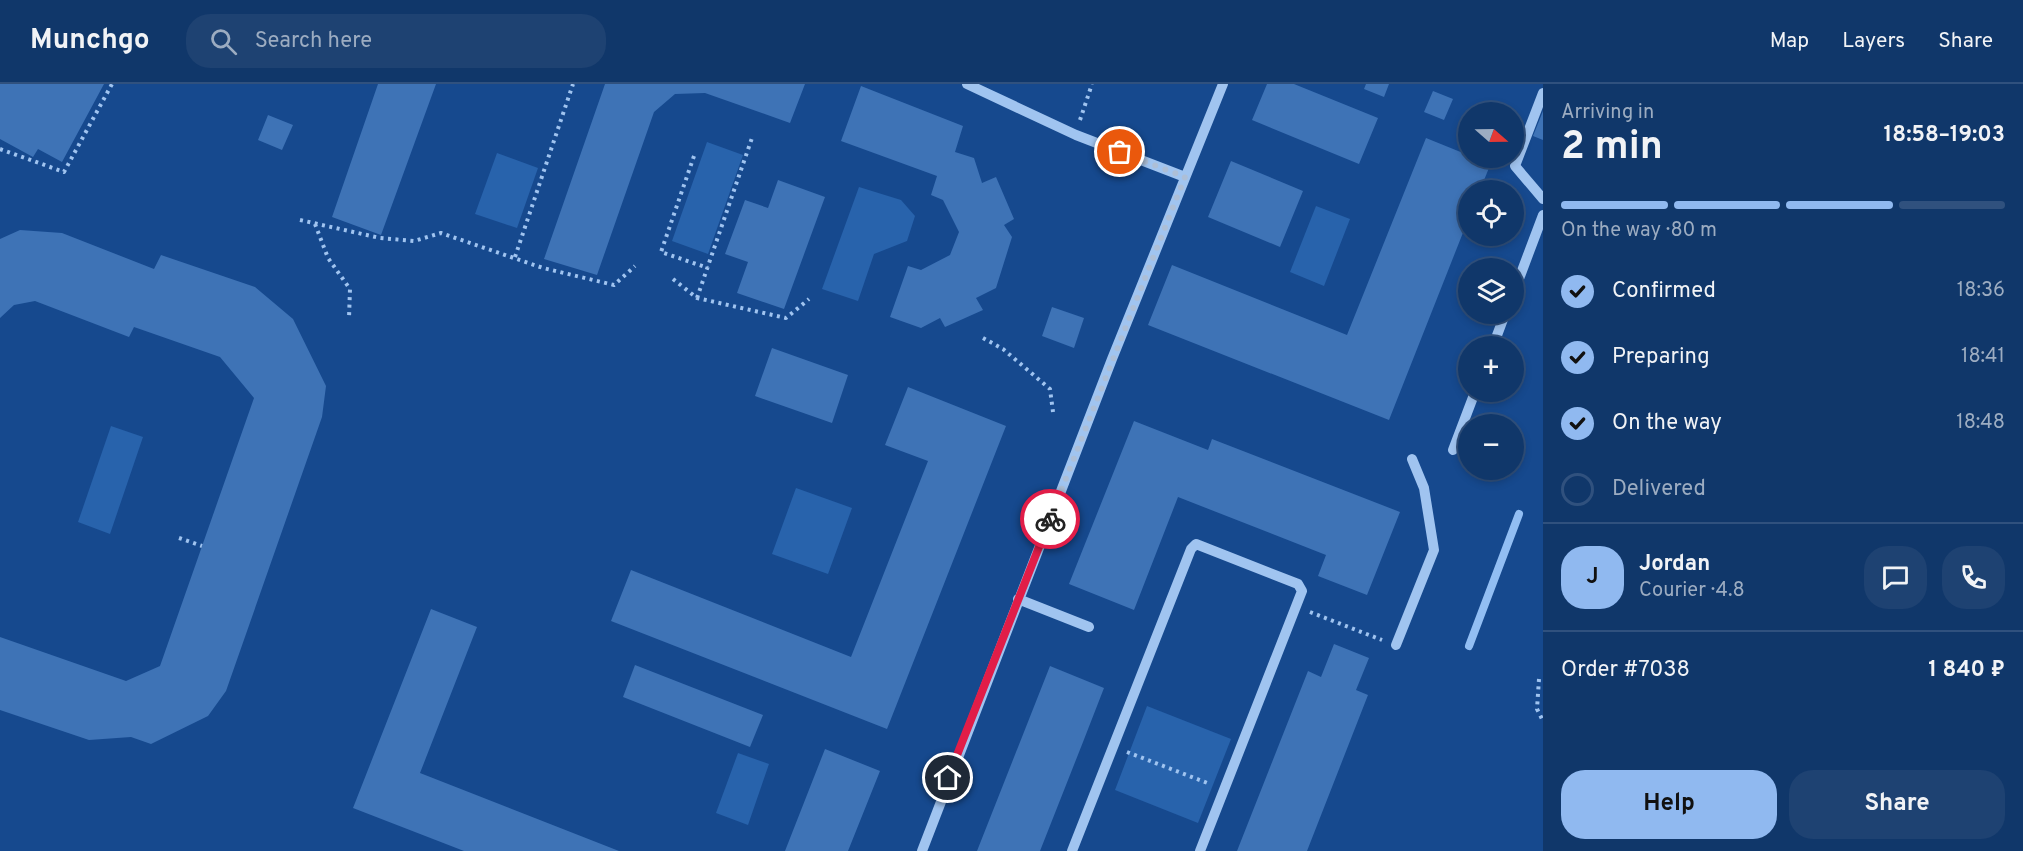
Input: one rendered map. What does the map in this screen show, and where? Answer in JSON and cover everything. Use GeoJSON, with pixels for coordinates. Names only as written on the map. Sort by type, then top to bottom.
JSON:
{"type":"FeatureCollection","features":[{"type":"Feature","properties":{"kind":"street"},"geometry":{"type":"LineString","coordinates":[[967,84],[1076,135],[1185,177]]}},
{"type":"Feature","properties":{"kind":"street"},"geometry":{"type":"LineString","coordinates":[[922,851],[1018,599],[1223,84]]}},
{"type":"Feature","properties":{"kind":"street"},"geometry":{"type":"LineString","coordinates":[[1543,93],[1515,166],[1543,199]]}},
{"type":"Feature","properties":{"kind":"street"},"geometry":{"type":"LineString","coordinates":[[1524,265],[1543,215]]}},
{"type":"Feature","properties":{"kind":"street"},"geometry":{"type":"LineString","coordinates":[[1453,450],[1471,402]]}},
{"type":"Feature","properties":{"kind":"street"},"geometry":{"type":"LineString","coordinates":[[1396,645],[1434,550],[1424,488],[1412,459]]}},
{"type":"Feature","properties":{"kind":"street"},"geometry":{"type":"LineString","coordinates":[[1072,851],[1192,546],[1200,546],[1298,584],[1302,591],[1200,851]]}},
{"type":"Feature","properties":{"kind":"street"},"geometry":{"type":"LineString","coordinates":[[1018,599],[1089,627]]}},
{"type":"Feature","properties":{"kind":"path"},"geometry":{"type":"LineString","coordinates":[[0,149],[64,172],[112,84]]}},
{"type":"Feature","properties":{"kind":"path"},"geometry":{"type":"LineString","coordinates":[[515,257],[573,84]]}},
{"type":"Feature","properties":{"kind":"path"},"geometry":{"type":"LineString","coordinates":[[1076,135],[1092,84]]}},
{"type":"Feature","properties":{"kind":"path"},"geometry":{"type":"LineString","coordinates":[[697,298],[753,135]]}},
{"type":"Feature","properties":{"kind":"path"},"geometry":{"type":"LineString","coordinates":[[694,156],[661,252],[708,268]]}},
{"type":"Feature","properties":{"kind":"path"},"geometry":{"type":"LineString","coordinates":[[300,220],[380,238],[414,241],[441,233],[543,268],[614,285],[635,266]]}},
{"type":"Feature","properties":{"kind":"path"},"geometry":{"type":"LineString","coordinates":[[315,224],[328,258],[350,289],[350,318]]}},
{"type":"Feature","properties":{"kind":"path"},"geometry":{"type":"LineString","coordinates":[[674,279],[697,298],[786,318],[809,299]]}},
{"type":"Feature","properties":{"kind":"path"},"geometry":{"type":"LineString","coordinates":[[983,338],[1003,349],[1050,389],[1053,412]]}},
{"type":"Feature","properties":{"kind":"path"},"geometry":{"type":"LineString","coordinates":[[179,538],[202,546]]}},
{"type":"Feature","properties":{"kind":"path"},"geometry":{"type":"LineString","coordinates":[[1296,606],[1377,638]]}},
{"type":"Feature","properties":{"kind":"path"},"geometry":{"type":"LineString","coordinates":[[1539,679],[1537,709],[1543,721]]}},
{"type":"Feature","properties":{"kind":"path"},"geometry":{"type":"LineString","coordinates":[[1113,746],[1225,790]]}},
{"type":"Feature","properties":{"kind":"shaded area"},"geometry":{"type":"Polygon","coordinates":[[[707,142],[743,155],[708,254],[672,241],[707,142]]]}},
{"type":"Feature","properties":{"kind":"shaded area"},"geometry":{"type":"Polygon","coordinates":[[[497,153],[538,168],[517,228],[475,214],[497,153]]]}},
{"type":"Feature","properties":{"kind":"shaded area"},"geometry":{"type":"Polygon","coordinates":[[[859,187],[901,200],[915,216],[907,241],[874,254],[858,301],[822,289],[859,187]]]}},
{"type":"Feature","properties":{"kind":"shaded area"},"geometry":{"type":"Polygon","coordinates":[[[1316,206],[1350,219],[1324,286],[1290,272],[1316,206]]]}},
{"type":"Feature","properties":{"kind":"shaded area"},"geometry":{"type":"Polygon","coordinates":[[[111,426],[143,437],[110,534],[78,522],[111,426]]]}},
{"type":"Feature","properties":{"kind":"shaded area"},"geometry":{"type":"Polygon","coordinates":[[[796,488],[852,508],[828,574],[772,554],[796,488]]]}},
{"type":"Feature","properties":{"kind":"shaded area"},"geometry":{"type":"Polygon","coordinates":[[[1147,706],[1231,739],[1198,823],[1115,790],[1147,706]]]}},
{"type":"Feature","properties":{"kind":"shaded area"},"geometry":{"type":"Polygon","coordinates":[[[738,753],[769,764],[748,825],[716,813],[738,753]]]}},
{"type":"Feature","properties":{"kind":"building"},"geometry":{"type":"Polygon","coordinates":[[[0,84],[104,84],[62,162],[38,149],[33,157],[0,139],[0,84]]]}},
{"type":"Feature","properties":{"kind":"building"},"geometry":{"type":"Polygon","coordinates":[[[378,84],[436,84],[381,235],[332,217],[378,84]]]}},
{"type":"Feature","properties":{"kind":"building"},"geometry":{"type":"Polygon","coordinates":[[[605,84],[805,84],[790,123],[705,93],[675,94],[654,112],[597,275],[544,259],[605,84]]]}},
{"type":"Feature","properties":{"kind":"building"},"geometry":{"type":"Polygon","coordinates":[[[1267,84],[1294,84],[1378,118],[1359,164],[1252,120],[1267,84]]]}},
{"type":"Feature","properties":{"kind":"building"},"geometry":{"type":"Polygon","coordinates":[[[1366,84],[1389,84],[1384,97],[1364,89],[1366,84]]]}},
{"type":"Feature","properties":{"kind":"building"},"geometry":{"type":"Polygon","coordinates":[[[861,86],[963,126],[955,152],[974,158],[982,183],[996,177],[1014,219],[1004,225],[1012,237],[996,288],[976,298],[983,310],[945,327],[940,318],[921,328],[890,317],[908,266],[921,270],[950,255],[959,232],[943,200],[931,195],[937,176],[841,141],[861,86]]]}},
{"type":"Feature","properties":{"kind":"building"},"geometry":{"type":"Polygon","coordinates":[[[1433,91],[1453,99],[1444,120],[1424,112],[1433,91]]]}},
{"type":"Feature","properties":{"kind":"building"},"geometry":{"type":"Polygon","coordinates":[[[1543,111],[1543,140],[1533,136],[1543,111]]]}},
{"type":"Feature","properties":{"kind":"building"},"geometry":{"type":"Polygon","coordinates":[[[268,115],[293,125],[282,150],[258,140],[268,115]]]}},
{"type":"Feature","properties":{"kind":"building"},"geometry":{"type":"Polygon","coordinates":[[[1426,138],[1458,151],[1458,168],[1489,168],[1484,180],[1458,180],[1458,245],[1389,420],[1148,325],[1172,265],[1347,335],[1426,138]]]}},
{"type":"Feature","properties":{"kind":"building"},"geometry":{"type":"Polygon","coordinates":[[[1231,161],[1303,191],[1280,247],[1208,217],[1231,161]]]}},
{"type":"Feature","properties":{"kind":"building"},"geometry":{"type":"Polygon","coordinates":[[[778,180],[825,197],[784,309],[737,293],[748,262],[725,254],[745,200],[768,208],[778,180]]]}},
{"type":"Feature","properties":{"kind":"building"},"geometry":{"type":"Polygon","coordinates":[[[20,230],[62,233],[154,269],[161,255],[255,287],[293,319],[326,386],[322,417],[226,691],[208,716],[151,744],[131,737],[89,740],[0,710],[0,637],[126,681],[160,666],[254,398],[220,357],[134,327],[129,337],[35,301],[14,305],[0,318],[0,239],[20,230]]]}},
{"type":"Feature","properties":{"kind":"building"},"geometry":{"type":"Polygon","coordinates":[[[1052,307],[1084,318],[1074,348],[1042,336],[1052,307]]]}},
{"type":"Feature","properties":{"kind":"building"},"geometry":{"type":"Polygon","coordinates":[[[772,348],[848,375],[832,423],[755,396],[772,348]]]}},
{"type":"Feature","properties":{"kind":"building"},"geometry":{"type":"Polygon","coordinates":[[[908,387],[1006,426],[887,729],[611,621],[631,570],[851,657],[928,461],[885,445],[908,387]]]}},
{"type":"Feature","properties":{"kind":"building"},"geometry":{"type":"Polygon","coordinates":[[[1134,421],[1208,450],[1212,439],[1400,512],[1367,595],[1318,576],[1326,555],[1178,497],[1134,610],[1069,584],[1134,421]]]}},
{"type":"Feature","properties":{"kind":"building"},"geometry":{"type":"Polygon","coordinates":[[[431,609],[477,627],[420,773],[619,851],[464,851],[353,808],[431,609]]]}},
{"type":"Feature","properties":{"kind":"building"},"geometry":{"type":"Polygon","coordinates":[[[1334,644],[1369,658],[1356,690],[1368,695],[1307,851],[1237,851],[1308,671],[1321,677],[1334,644]]]}},
{"type":"Feature","properties":{"kind":"building"},"geometry":{"type":"Polygon","coordinates":[[[635,665],[763,715],[750,747],[623,697],[635,665]]]}},
{"type":"Feature","properties":{"kind":"building"},"geometry":{"type":"Polygon","coordinates":[[[1050,666],[1104,688],[1040,851],[977,851],[1050,666]]]}},
{"type":"Feature","properties":{"kind":"building"},"geometry":{"type":"Polygon","coordinates":[[[825,749],[880,771],[848,851],[785,851],[825,749]]]}},
{"type":"Feature","properties":{"kind":"waterway"},"geometry":{"type":"LineString","coordinates":[[1469,646],[1519,514]]}},
{"type":"Feature","properties":{"kind":"way so far"},"geometry":{"type":"LineString","coordinates":[[1050,519],[1185,177],[1120,152]]}},
{"type":"Feature","properties":{"kind":"route"},"geometry":{"type":"LineString","coordinates":[[948,778],[1050,519]]}}]}
